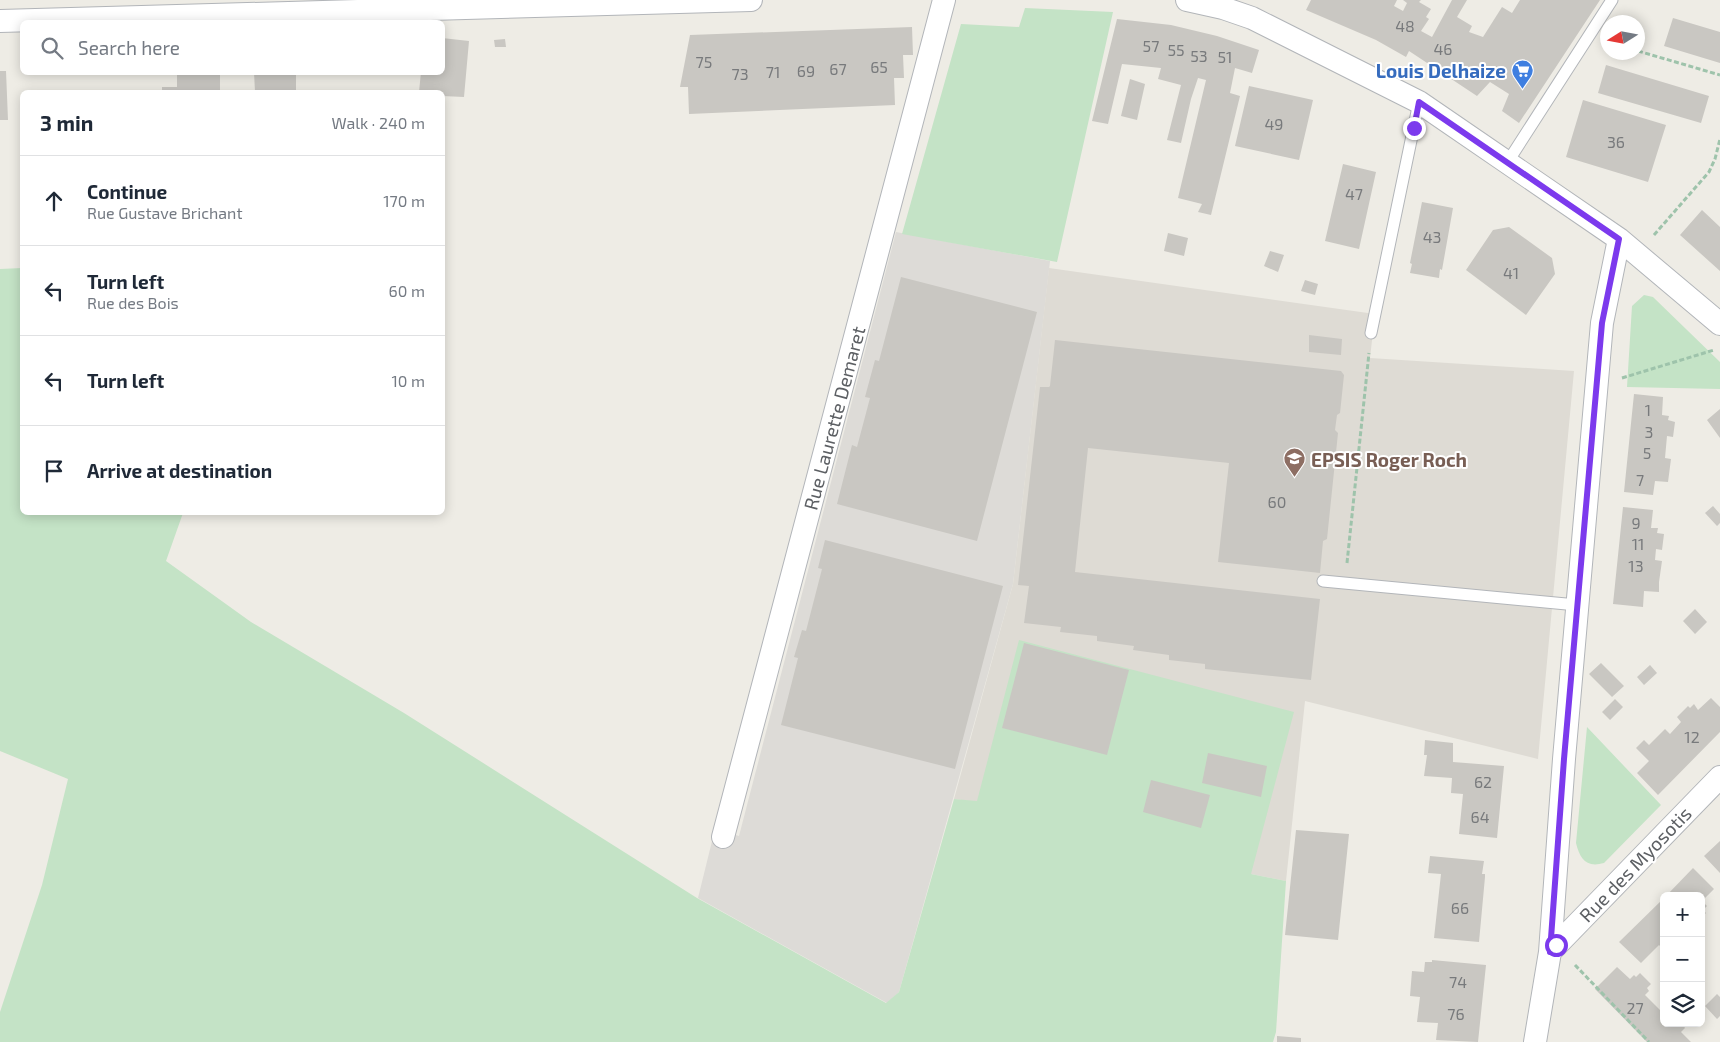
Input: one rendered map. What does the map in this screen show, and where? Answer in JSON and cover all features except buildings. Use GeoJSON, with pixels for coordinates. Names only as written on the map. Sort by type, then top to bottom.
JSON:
{"type":"FeatureCollection","features":[{"type":"Feature","properties":{"kind":"street"},"geometry":{"type":"LineString","coordinates":[[36,20],[751,0]]}},
{"type":"Feature","properties":{"kind":"street","name":"Rue Laurette Demaret"},"geometry":{"type":"LineString","coordinates":[[723,836],[944,0]]}},
{"type":"Feature","properties":{"kind":"street"},"geometry":{"type":"LineString","coordinates":[[1187,0],[1223,8],[1252,18],[1419,102],[1619,239],[1720,324]]}},
{"type":"Feature","properties":{"kind":"street"},"geometry":{"type":"LineString","coordinates":[[0,21],[20,20]]}},
{"type":"Feature","properties":{"kind":"street"},"geometry":{"type":"LineString","coordinates":[[1535,1042],[1553,949],[1564,759],[1596,386],[1602,323],[1619,239]]}},
{"type":"Feature","properties":{"kind":"street","name":"Rue des Myosotis"},"geometry":{"type":"LineString","coordinates":[[1553,949],[1720,777]]}},
{"type":"Feature","properties":{"kind":"lane"},"geometry":{"type":"LineString","coordinates":[[1507,162],[1612,0]]}},
{"type":"Feature","properties":{"kind":"lane"},"geometry":{"type":"LineString","coordinates":[[1371,333],[1419,102]]}},
{"type":"Feature","properties":{"kind":"lane"},"geometry":{"type":"LineString","coordinates":[[1323,581],[1577,605]]}},
{"type":"Feature","properties":{"kind":"path"},"geometry":{"type":"LineString","coordinates":[[1645,53],[1720,75]]}},
{"type":"Feature","properties":{"kind":"path"},"geometry":{"type":"LineString","coordinates":[[1636,254],[1709,172],[1715,159],[1720,139]]}},
{"type":"Feature","properties":{"kind":"path"},"geometry":{"type":"LineString","coordinates":[[1345,583],[1371,333]]}},
{"type":"Feature","properties":{"kind":"path"},"geometry":{"type":"LineString","coordinates":[[1596,386],[1720,348]]}},
{"type":"Feature","properties":{"kind":"path"},"geometry":{"type":"LineString","coordinates":[[1553,949],[1648,1042]]}},
{"type":"Feature","properties":{"kind":"shaded area"},"geometry":{"type":"Polygon","coordinates":[[[896,232],[1050,261],[1013,584],[899,992],[887,1003],[698,898],[715,829],[739,836],[896,232]]]}},
{"type":"Feature","properties":{"kind":"shaded area","name":"EPSIS Roger Roch"},"geometry":{"type":"Polygon","coordinates":[[[1049,268],[1375,314],[1370,358],[1574,371],[1538,759],[1305,701],[1286,881],[1251,874],[977,802],[954,799],[1013,584],[1049,268]]]}},
{"type":"Feature","properties":{"kind":"green space"},"geometry":{"type":"Polygon","coordinates":[[[1025,8],[1113,12],[1057,262],[902,234],[961,24],[1019,27],[1025,8]]]}},
{"type":"Feature","properties":{"kind":"green space"},"geometry":{"type":"Polygon","coordinates":[[[20,268],[20,515],[182,515],[166,561],[251,622],[404,713],[697,898],[886,1003],[899,992],[954,799],[977,801],[1019,640],[1294,712],[1251,874],[1286,881],[1276,1032],[1273,1042],[0,1042],[0,1012],[42,885],[68,779],[0,751],[0,269],[20,268]]]}},
{"type":"Feature","properties":{"kind":"green space"},"geometry":{"type":"Polygon","coordinates":[[[1644,295],[1653,297],[1720,362],[1720,389],[1627,387],[1632,306],[1644,295]]]}},
{"type":"Feature","properties":{"kind":"green space"},"geometry":{"type":"Polygon","coordinates":[[[1587,727],[1661,805],[1604,863],[1598,864],[1585,861],[1576,843],[1587,727]]]}},
{"type":"Feature","properties":{"kind":"place","name":"Louis Delhaize"},"geometry":{"type":"Point","coordinates":[1522,89]}},
{"type":"Feature","properties":{"kind":"place","name":"EPSIS Roger Roch"},"geometry":{"type":"Point","coordinates":[1295,478]}},
{"type":"Feature","properties":{"kind":"route"},"geometry":{"type":"LineString","coordinates":[[1414,128],[1419,102],[1619,239],[1602,323],[1596,386],[1564,759],[1550,952],[1556,945]]}}]}
